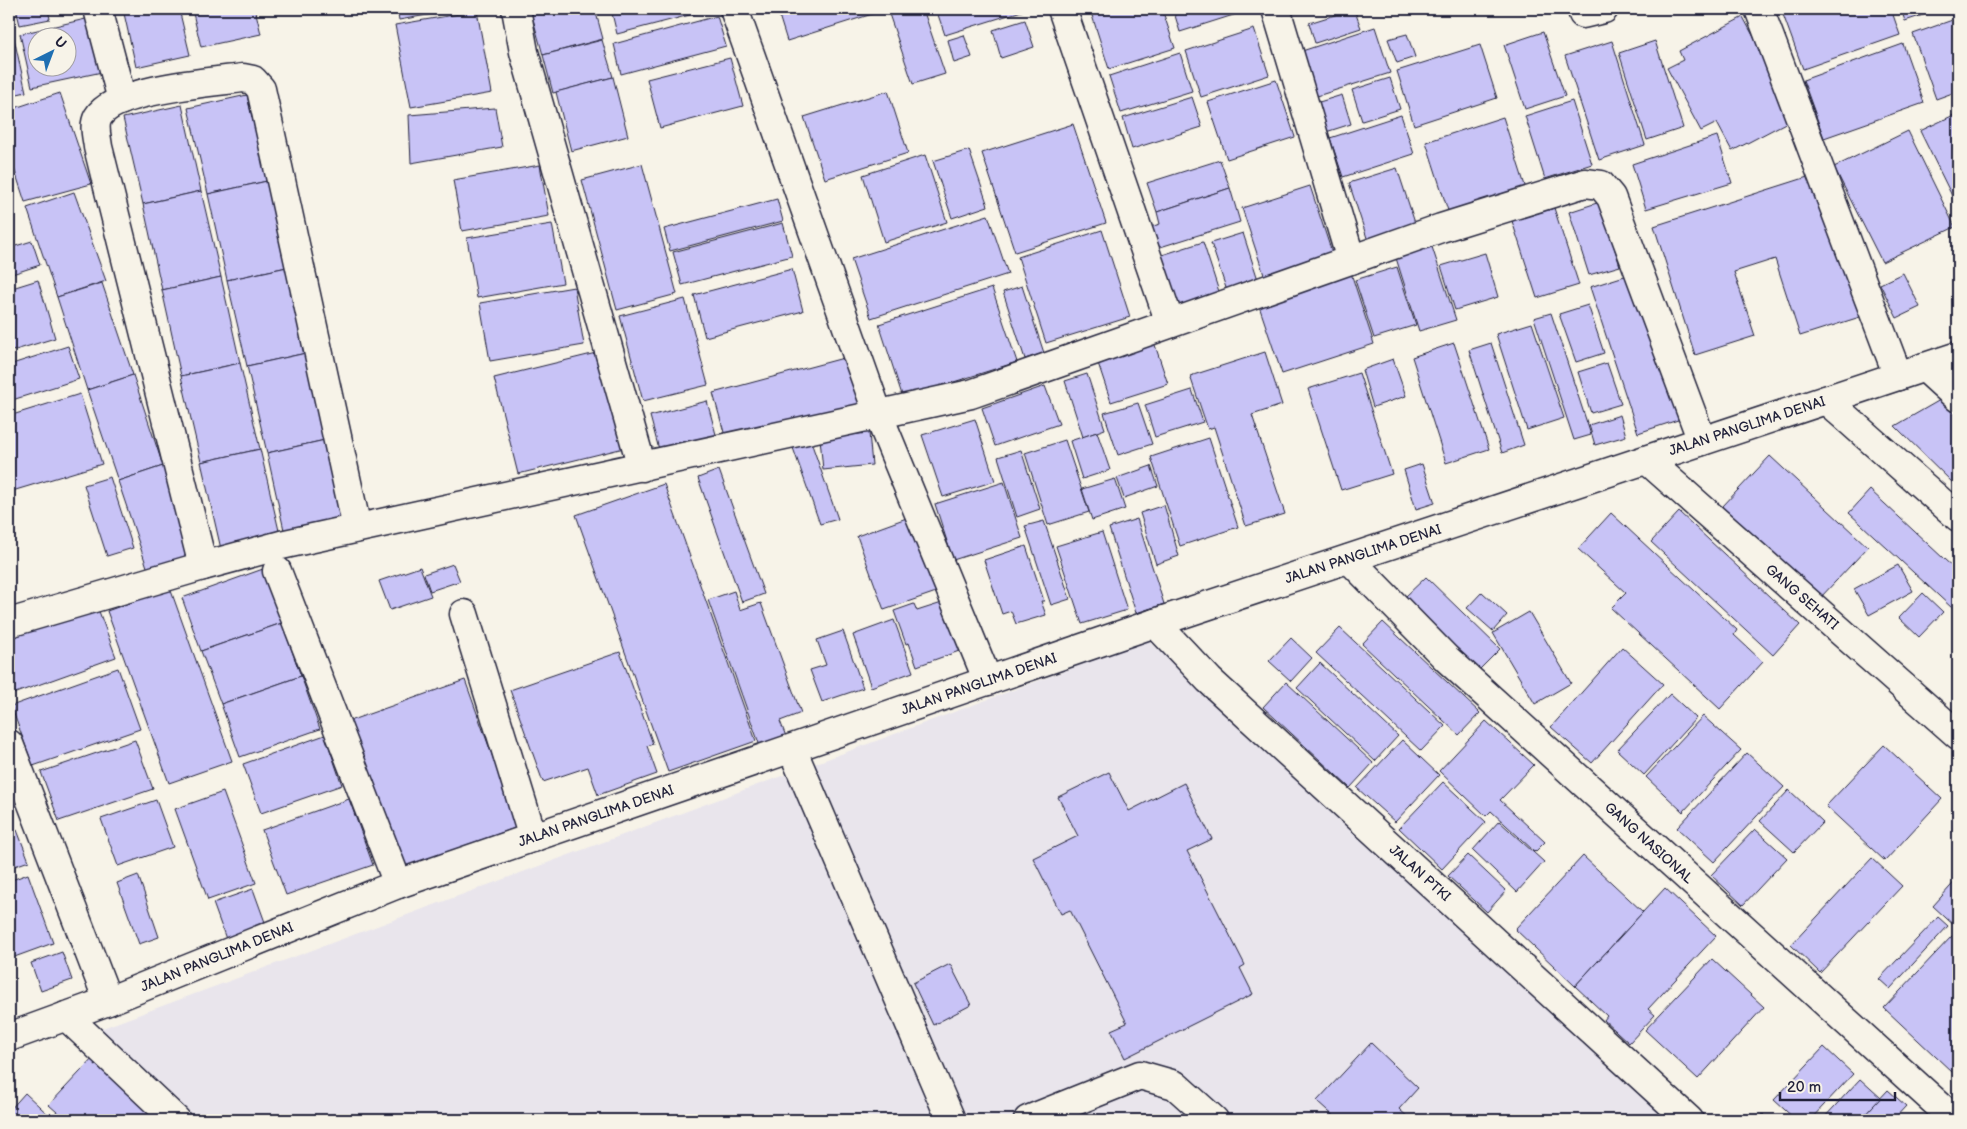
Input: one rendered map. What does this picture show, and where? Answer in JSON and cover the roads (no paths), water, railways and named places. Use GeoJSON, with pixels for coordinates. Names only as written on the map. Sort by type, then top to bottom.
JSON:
{"type":"FeatureCollection","features":[{"type":"Feature","properties":{"kind":"street"},"geometry":{"type":"LineString","coordinates":[[98,9],[122,100]]}},
{"type":"Feature","properties":{"kind":"street"},"geometry":{"type":"LineString","coordinates":[[516,9],[524,52],[642,467]]}},
{"type":"Feature","properties":{"kind":"street"},"geometry":{"type":"LineString","coordinates":[[734,9],[878,414],[988,681]]}},
{"type":"Feature","properties":{"kind":"street"},"geometry":{"type":"LineString","coordinates":[[1062,9],[1170,323]]}},
{"type":"Feature","properties":{"kind":"street"},"geometry":{"type":"LineString","coordinates":[[1276,9],[1350,260]]}},
{"type":"Feature","properties":{"kind":"street"},"geometry":{"type":"LineString","coordinates":[[1759,9],[1898,376]]}},
{"type":"Feature","properties":{"kind":"street"},"geometry":{"type":"LineString","coordinates":[[203,566],[98,147],[95,126],[97,118],[104,110],[122,100],[160,89],[243,78],[253,80],[261,89],[357,528]]}},
{"type":"Feature","properties":{"kind":"street"},"geometry":{"type":"LineString","coordinates":[[9,623],[281,545],[971,394],[1441,228],[1586,183],[1601,185],[1612,197],[1702,441]]}},
{"type":"Feature","properties":{"kind":"street","name":"JALAN PANGLIMA DENAI"},"geometry":{"type":"LineString","coordinates":[[9,1037],[108,1001],[398,884],[1155,623],[1958,356]]}},
{"type":"Feature","properties":{"kind":"street"},"geometry":{"type":"LineString","coordinates":[[1924,367],[1958,398]]}},
{"type":"Feature","properties":{"kind":"street"},"geometry":{"type":"LineString","coordinates":[[1826,400],[1958,518]]}},
{"type":"Feature","properties":{"kind":"street","name":"GANG SEHATI"},"geometry":{"type":"LineString","coordinates":[[1647,460],[1958,735]]}},
{"type":"Feature","properties":{"kind":"street","name":"GANG NASIONAL"},"geometry":{"type":"LineString","coordinates":[[1349,559],[1447,659],[1955,1120]]}},
{"type":"Feature","properties":{"kind":"street"},"geometry":{"type":"LineString","coordinates":[[277,572],[398,884]]}},
{"type":"Feature","properties":{"kind":"street"},"geometry":{"type":"LineString","coordinates":[[464,614],[533,838]]}},
{"type":"Feature","properties":{"kind":"street","name":"JALAN PTKI"},"geometry":{"type":"LineString","coordinates":[[1155,623],[1209,680],[1689,1120]]}},
{"type":"Feature","properties":{"kind":"street"},"geometry":{"type":"LineString","coordinates":[[9,744],[108,1001]]}},
{"type":"Feature","properties":{"kind":"street"},"geometry":{"type":"LineString","coordinates":[[792,749],[951,1120]]}},
{"type":"Feature","properties":{"kind":"street"},"geometry":{"type":"LineString","coordinates":[[66,1016],[176,1120]]}},
{"type":"Feature","properties":{"kind":"street"},"geometry":{"type":"LineString","coordinates":[[1028,1120],[1140,1075],[1175,1085],[1214,1120]]}}]}
